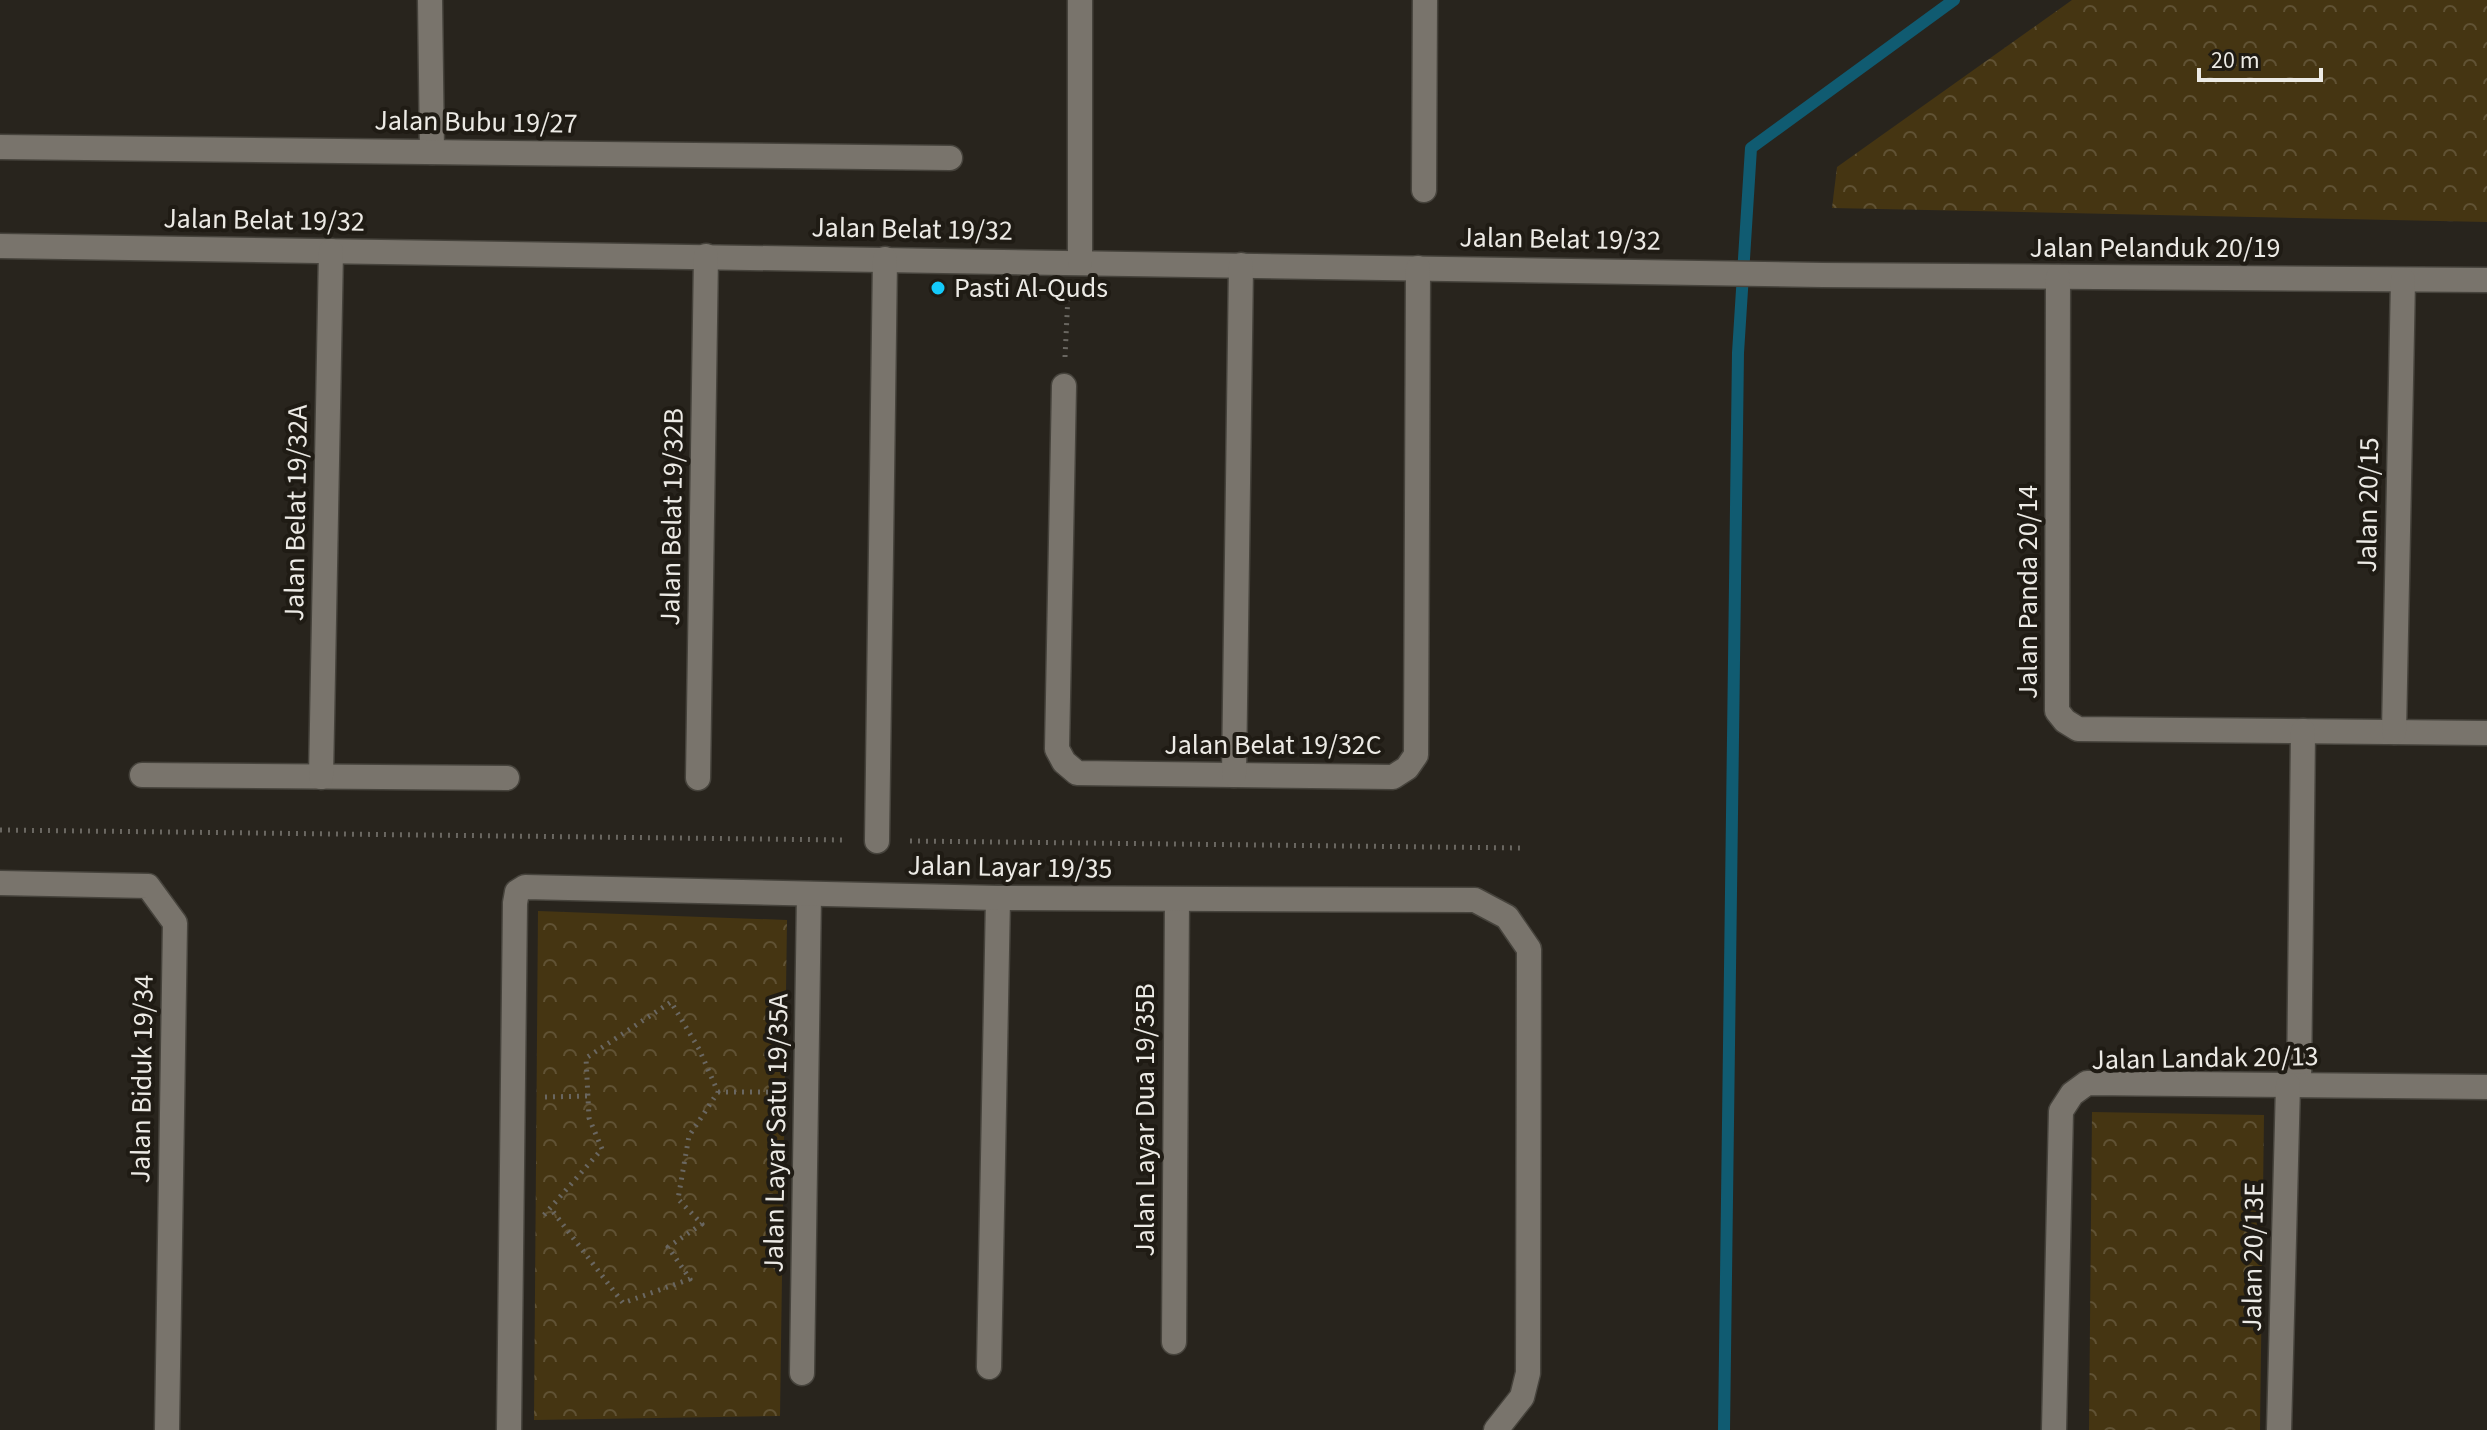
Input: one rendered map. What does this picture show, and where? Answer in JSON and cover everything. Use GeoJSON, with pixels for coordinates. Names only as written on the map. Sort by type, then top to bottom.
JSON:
{"type":"FeatureCollection","features":[{"type":"Feature","properties":{"kind":"street"},"geometry":{"type":"LineString","coordinates":[[430,0],[432,152]]}},
{"type":"Feature","properties":{"kind":"street"},"geometry":{"type":"LineString","coordinates":[[1075,262],[1080,0]]}},
{"type":"Feature","properties":{"kind":"street"},"geometry":{"type":"LineString","coordinates":[[1424,190],[1425,8],[1446,0]]}},
{"type":"Feature","properties":{"kind":"street","name":"Jalan Bubu 19/27"},"geometry":{"type":"LineString","coordinates":[[0,147],[950,158]]}},
{"type":"Feature","properties":{"kind":"street","name":"Jalan Belat 19/32"},"geometry":{"type":"LineString","coordinates":[[0,246],[1823,275]]}},
{"type":"Feature","properties":{"kind":"street","name":"Jalan Belat 19/32A"},"geometry":{"type":"LineString","coordinates":[[321,777],[331,251]]}},
{"type":"Feature","properties":{"kind":"street","name":"Jalan Belat 19/32B"},"geometry":{"type":"LineString","coordinates":[[698,778],[706,256]]}},
{"type":"Feature","properties":{"kind":"street"},"geometry":{"type":"LineString","coordinates":[[877,841],[885,259]]}},
{"type":"Feature","properties":{"kind":"street"},"geometry":{"type":"LineString","coordinates":[[1234,775],[1241,265]]}},
{"type":"Feature","properties":{"kind":"street","name":"Jalan Belat 19/32C"},"geometry":{"type":"LineString","coordinates":[[1064,386],[1057,749],[1064,762],[1077,773],[1393,777],[1407,768],[1416,755],[1418,268]]}},
{"type":"Feature","properties":{"kind":"street","name":"Jalan Pelanduk 20/19"},"geometry":{"type":"LineString","coordinates":[[1823,275],[2487,280]]}},
{"type":"Feature","properties":{"kind":"street","name":"Jalan Panda 20/14"},"geometry":{"type":"LineString","coordinates":[[2058,277],[2057,711],[2065,721],[2078,729],[2487,733]]}},
{"type":"Feature","properties":{"kind":"street","name":"Jalan 20/15"},"geometry":{"type":"LineString","coordinates":[[2394,732],[2403,280]]}},
{"type":"Feature","properties":{"kind":"street","name":"Jalan 20/13E"},"geometry":{"type":"LineString","coordinates":[[2279,1430],[2294,1085],[2303,731]]}},
{"type":"Feature","properties":{"kind":"street"},"geometry":{"type":"LineString","coordinates":[[142,775],[507,778]]}},
{"type":"Feature","properties":{"kind":"street","name":"Jalan Biduk 19/34"},"geometry":{"type":"LineString","coordinates":[[0,883],[148,886],[175,923],[167,1430]]}},
{"type":"Feature","properties":{"kind":"street","name":"Jalan Layar 19/35"},"geometry":{"type":"LineString","coordinates":[[509,1430],[517,892],[525,887],[998,898],[1475,900],[1507,917],[1529,949],[1528,1373],[1522,1397],[1496,1430]]}},
{"type":"Feature","properties":{"kind":"street","name":"Jalan Layar Satu 19/35A"},"geometry":{"type":"LineString","coordinates":[[802,1373],[809,894]]}},
{"type":"Feature","properties":{"kind":"street"},"geometry":{"type":"LineString","coordinates":[[989,1367],[998,898]]}},
{"type":"Feature","properties":{"kind":"street","name":"Jalan Layar Dua 19/35B"},"geometry":{"type":"LineString","coordinates":[[1174,1342],[1177,900]]}},
{"type":"Feature","properties":{"kind":"street","name":"Jalan Landak 20/13"},"geometry":{"type":"LineString","coordinates":[[2054,1430],[2061,1111],[2072,1094],[2087,1083],[2487,1087]]}},
{"type":"Feature","properties":{"kind":"path"},"geometry":{"type":"LineString","coordinates":[[1064,386],[1075,262]]}},
{"type":"Feature","properties":{"kind":"path"},"geometry":{"type":"LineString","coordinates":[[0,830],[1521,848]]}},
{"type":"Feature","properties":{"kind":"path"},"geometry":{"type":"LineString","coordinates":[[671,1002],[699,1049],[718,1092],[689,1136],[678,1199],[702,1224],[668,1247],[690,1279],[623,1303],[551,1209],[602,1149],[589,1118],[586,1058],[671,1002]]}},
{"type":"Feature","properties":{"kind":"path"},"geometry":{"type":"LineString","coordinates":[[718,1092],[785,1092]]}},
{"type":"Feature","properties":{"kind":"path"},"geometry":{"type":"LineString","coordinates":[[514,1098],[588,1096]]}},
{"type":"Feature","properties":{"kind":"green space"},"geometry":{"type":"Polygon","coordinates":[[[2072,0],[2487,0],[2487,222],[1832,208],[1837,167],[2072,0]]]}},
{"type":"Feature","properties":{"kind":"green space"},"geometry":{"type":"Polygon","coordinates":[[[538,911],[787,920],[780,1416],[534,1420],[538,911]]]}},
{"type":"Feature","properties":{"kind":"green space"},"geometry":{"type":"Polygon","coordinates":[[[2092,1112],[2264,1115],[2260,1430],[2089,1430],[2092,1112]]]}},
{"type":"Feature","properties":{"kind":"waterway"},"geometry":{"type":"LineString","coordinates":[[1724,1430],[1738,353],[1751,148],[1954,0]]}},
{"type":"Feature","properties":{"kind":"place","name":"Pasti Al-Quds"},"geometry":{"type":"Point","coordinates":[938,288]}}]}
